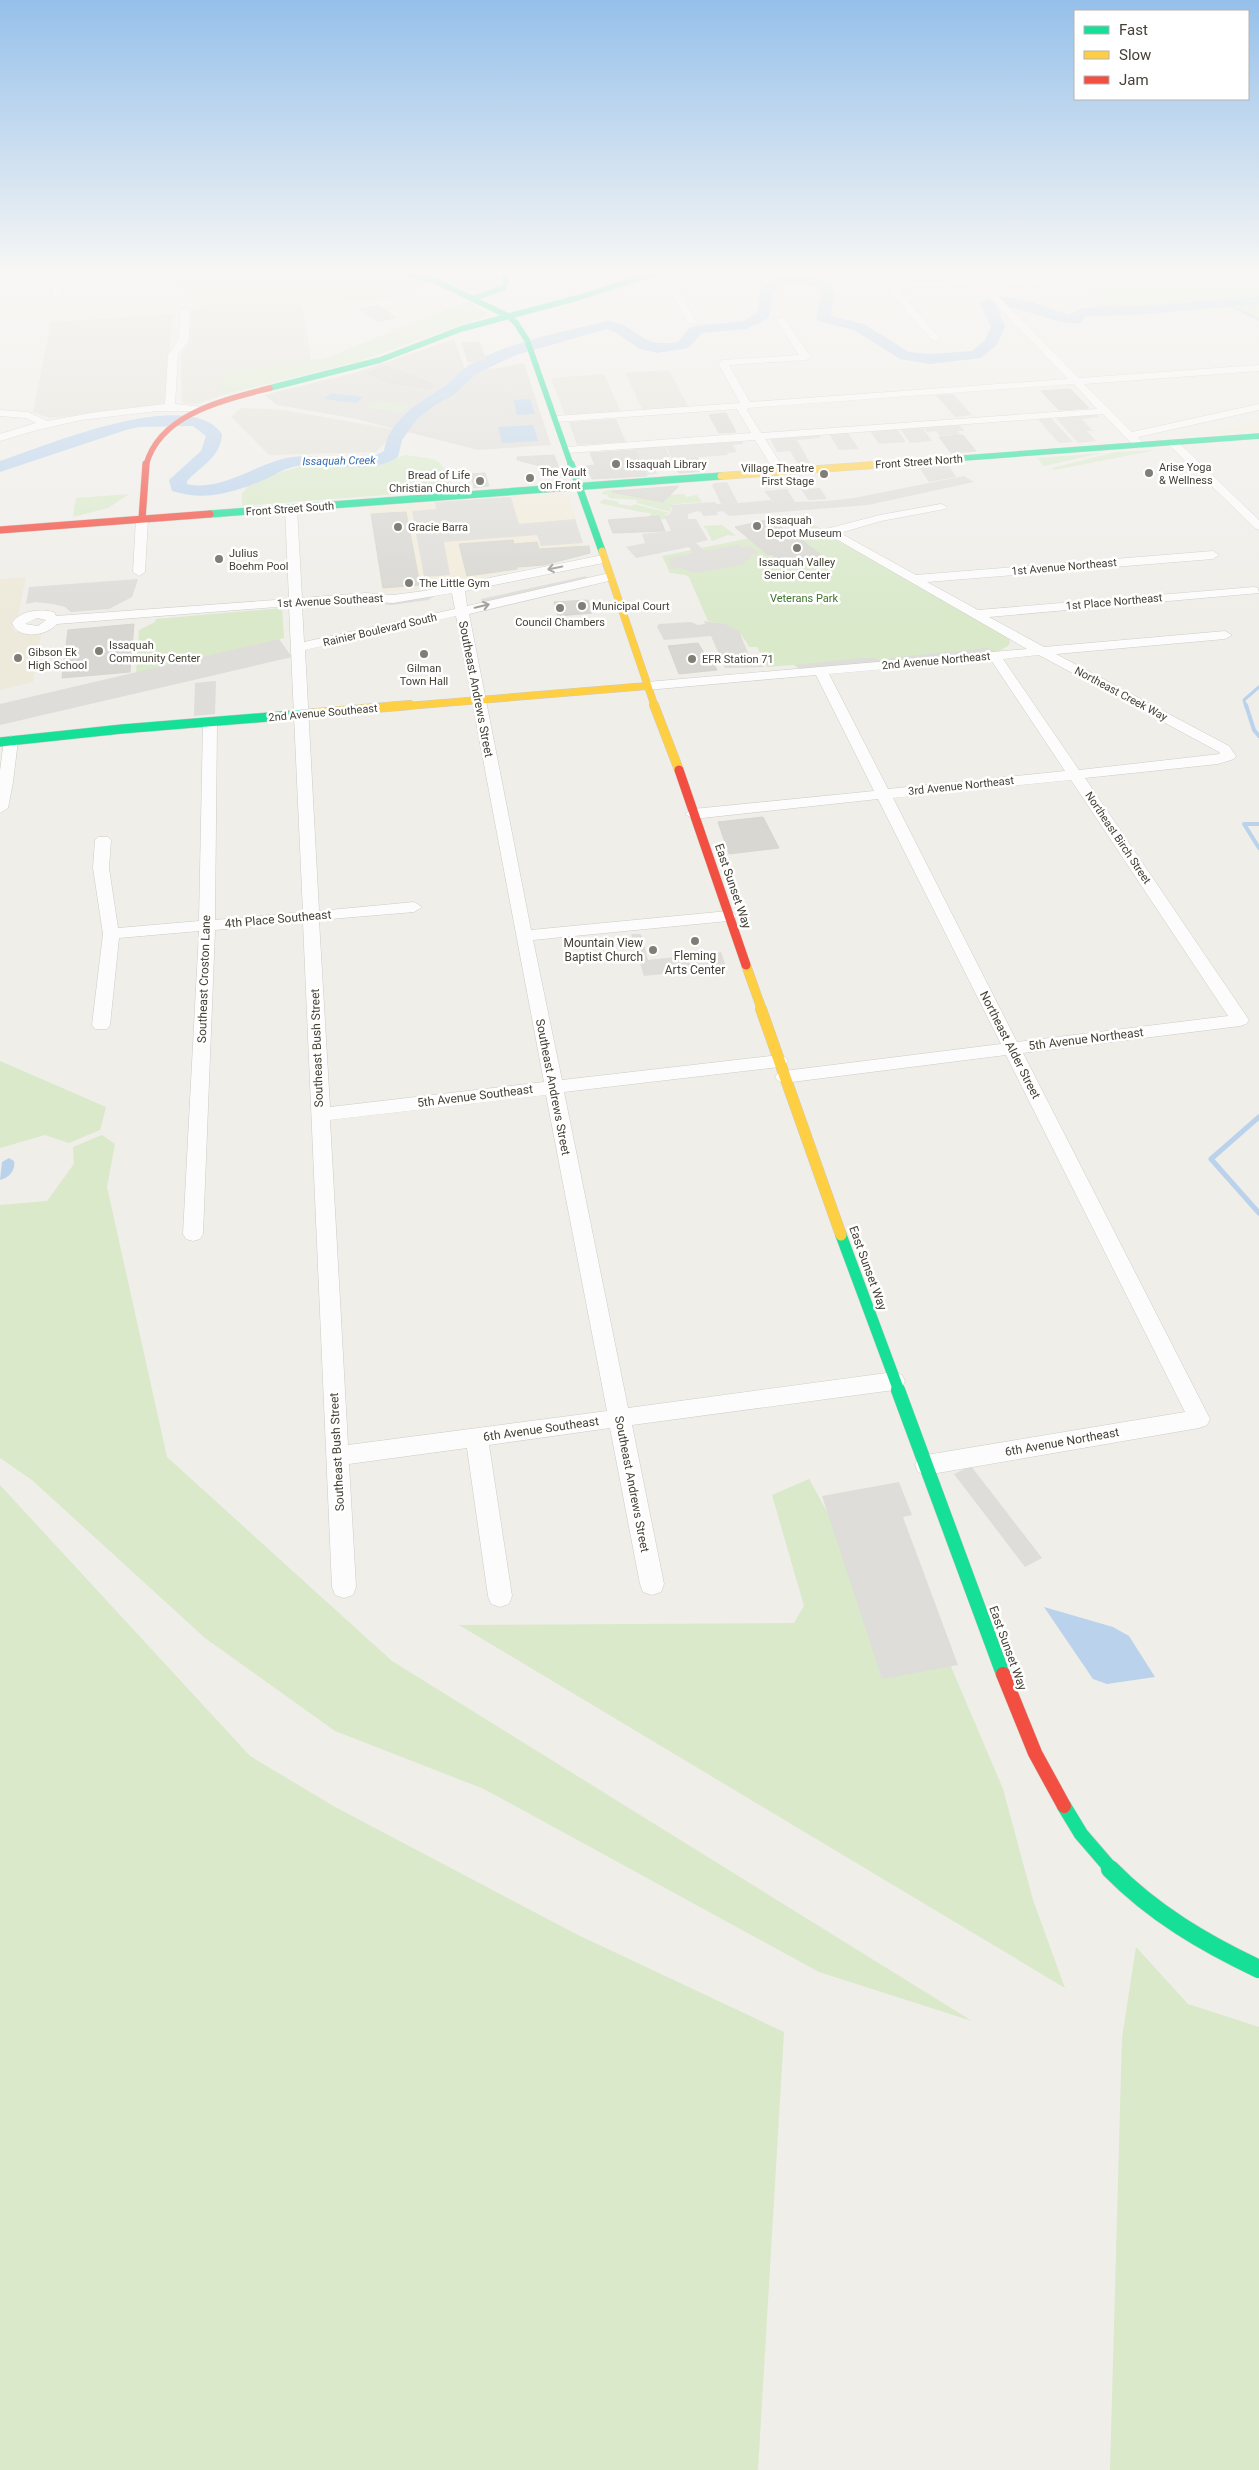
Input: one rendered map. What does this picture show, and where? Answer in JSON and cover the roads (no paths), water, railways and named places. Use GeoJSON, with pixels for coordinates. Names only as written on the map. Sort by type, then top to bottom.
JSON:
{"type":"FeatureCollection","features":[{"type":"Feature","properties":{"kind":"main road"},"geometry":{"type":"LineString","coordinates":[[142,520],[148,457],[159,436],[199,409],[272,387]]}},
{"type":"Feature","properties":{"kind":"main road","name":"East Sunset Way"},"geometry":{"type":"LineString","coordinates":[[544,387],[728,916],[894,1381],[1014,1703],[1048,1779],[1071,1819],[1104,1861],[1139,1897],[1190,1934],[1219,1951],[1259,1969]]}},
{"type":"Feature","properties":{"kind":"main road","name":"Front Street North"},"geometry":{"type":"LineString","coordinates":[[580,487],[1259,436]]}},
{"type":"Feature","properties":{"kind":"main road"},"geometry":{"type":"LineString","coordinates":[[133,498],[145,486]]}},
{"type":"Feature","properties":{"kind":"main road","name":"Front Street South"},"geometry":{"type":"LineString","coordinates":[[0,530],[580,487]]}},
{"type":"Feature","properties":{"kind":"main road"},"geometry":{"type":"LineString","coordinates":[[59,525],[113,510]]}},
{"type":"Feature","properties":{"kind":"main road","name":"2nd Avenue Southeast"},"geometry":{"type":"LineString","coordinates":[[5,741],[647,686]]}},
{"type":"Feature","properties":{"kind":"street"},"geometry":{"type":"LineString","coordinates":[[170,407],[171,387]]}},
{"type":"Feature","properties":{"kind":"street"},"geometry":{"type":"LineString","coordinates":[[737,387],[745,402],[742,410],[780,472]]}},
{"type":"Feature","properties":{"kind":"street"},"geometry":{"type":"LineString","coordinates":[[556,419],[1005,387]]}},
{"type":"Feature","properties":{"kind":"street"},"geometry":{"type":"LineString","coordinates":[[1083,387],[1139,445]]}},
{"type":"Feature","properties":{"kind":"street"},"geometry":{"type":"LineString","coordinates":[[0,438],[43,423],[76,417],[170,407],[199,409]]}},
{"type":"Feature","properties":{"kind":"street"},"geometry":{"type":"LineString","coordinates":[[1130,436],[1259,407]]}},
{"type":"Feature","properties":{"kind":"street"},"geometry":{"type":"LineString","coordinates":[[567,450],[1106,412]]}},
{"type":"Feature","properties":{"kind":"street"},"geometry":{"type":"LineString","coordinates":[[0,413],[28,415],[43,423]]}},
{"type":"Feature","properties":{"kind":"street"},"geometry":{"type":"LineString","coordinates":[[1173,443],[1259,526]]}},
{"type":"Feature","properties":{"kind":"street","name":"Northeast Creek Way"},"geometry":{"type":"LineString","coordinates":[[940,507],[880,518],[830,532],[1011,635],[1224,749],[1229,756]]}},
{"type":"Feature","properties":{"kind":"street","name":"Southeast Bush Street"},"geometry":{"type":"LineString","coordinates":[[291,508],[344,1587]]}},
{"type":"Feature","properties":{"kind":"street"},"geometry":{"type":"LineString","coordinates":[[139,572],[142,520]]}},
{"type":"Feature","properties":{"kind":"street","name":"1st Avenue Northeast"},"geometry":{"type":"LineString","coordinates":[[914,579],[1213,556]]}},
{"type":"Feature","properties":{"kind":"street","name":"1st Avenue Southeast"},"geometry":{"type":"LineString","coordinates":[[54,620],[372,597],[405,598],[603,559]]}},
{"type":"Feature","properties":{"kind":"street","name":"Rainier Boulevard South"},"geometry":{"type":"LineString","coordinates":[[298,647],[322,644],[609,577]]}},
{"type":"Feature","properties":{"kind":"street","name":"Southeast Andrews Street"},"geometry":{"type":"LineString","coordinates":[[458,589],[460,611],[477,701],[652,1584]]}},
{"type":"Feature","properties":{"kind":"street","name":"1st Place Northeast"},"geometry":{"type":"LineString","coordinates":[[975,614],[1254,590]]}},
{"type":"Feature","properties":{"kind":"street"},"geometry":{"type":"LineString","coordinates":[[999,655],[1012,645],[1011,635]]}},
{"type":"Feature","properties":{"kind":"street","name":"2nd Avenue Northeast"},"geometry":{"type":"LineString","coordinates":[[647,686],[1225,635]]}},
{"type":"Feature","properties":{"kind":"street","name":"Northeast Birch Street"},"geometry":{"type":"LineString","coordinates":[[999,655],[1076,775],[1240,1020]]}},
{"type":"Feature","properties":{"kind":"street","name":"Northeast Alder Street"},"geometry":{"type":"LineString","coordinates":[[821,671],[1199,1419]]}},
{"type":"Feature","properties":{"kind":"street","name":"Southeast Croston Lane"},"geometry":{"type":"LineString","coordinates":[[193,1234],[206,926],[210,723]]}},
{"type":"Feature","properties":{"kind":"street"},"geometry":{"type":"LineString","coordinates":[[0,808],[5,741]]}},
{"type":"Feature","properties":{"kind":"street","name":"3rd Avenue Northeast"},"geometry":{"type":"LineString","coordinates":[[693,814],[1218,760],[1229,756]]}},
{"type":"Feature","properties":{"kind":"street"},"geometry":{"type":"LineString","coordinates":[[101,1026],[111,934],[101,868],[103,840]]}},
{"type":"Feature","properties":{"kind":"street","name":"4th Place Southeast"},"geometry":{"type":"LineString","coordinates":[[111,934],[414,907]]}},
{"type":"Feature","properties":{"kind":"street"},"geometry":{"type":"LineString","coordinates":[[524,936],[728,916]]}},
{"type":"Feature","properties":{"kind":"street","name":"5th Avenue Northeast"},"geometry":{"type":"LineString","coordinates":[[782,1069],[1013,1049],[1240,1020]]}},
{"type":"Feature","properties":{"kind":"street","name":"5th Avenue Southeast"},"geometry":{"type":"LineString","coordinates":[[320,1115],[553,1086],[782,1069]]}},
{"type":"Feature","properties":{"kind":"street","name":"6th Avenue Southeast"},"geometry":{"type":"LineString","coordinates":[[337,1456],[894,1381]]}},
{"type":"Feature","properties":{"kind":"street","name":"6th Avenue Northeast"},"geometry":{"type":"LineString","coordinates":[[926,1465],[1199,1419]]}},
{"type":"Feature","properties":{"kind":"street"},"geometry":{"type":"LineString","coordinates":[[477,1437],[500,1596]]}},
{"type":"Feature","properties":{"kind":"water"},"geometry":{"type":"Polygon","coordinates":[[[331,393],[363,397],[356,403],[324,399],[331,393]]]}},
{"type":"Feature","properties":{"kind":"water"},"geometry":{"type":"Polygon","coordinates":[[[530,399],[535,414],[517,415],[513,400],[530,399]]]}},
{"type":"Feature","properties":{"kind":"water"},"geometry":{"type":"Polygon","coordinates":[[[533,425],[538,441],[502,443],[498,427],[533,425]]]}},
{"type":"Feature","properties":{"kind":"water"},"geometry":{"type":"Polygon","coordinates":[[[9,1158],[14,1161],[13,1170],[9,1175],[0,1180],[2,1162],[9,1158]]]}},
{"type":"Feature","properties":{"kind":"water"},"geometry":{"type":"Polygon","coordinates":[[[1044,1607],[1113,1627],[1129,1636],[1155,1677],[1107,1684],[1093,1679],[1044,1607]]]}},
{"type":"Feature","properties":{"kind":"waterway","name":"Issaquah Creek"},"geometry":{"type":"LineString","coordinates":[[0,467],[121,426],[139,422],[195,421],[214,434],[214,442],[207,455],[178,480],[178,487],[189,491],[212,491],[235,485],[292,462],[359,463],[383,459],[392,453],[394,440],[411,416],[453,387]]}},
{"type":"Feature","properties":{"kind":"waterway"},"geometry":{"type":"LineString","coordinates":[[1246,707],[1244,700],[1259,687]]}},
{"type":"Feature","properties":{"kind":"waterway"},"geometry":{"type":"LineString","coordinates":[[1246,705],[1254,730],[1259,736]]}},
{"type":"Feature","properties":{"kind":"waterway"},"geometry":{"type":"LineString","coordinates":[[1259,824],[1244,824],[1259,848]]}},
{"type":"Feature","properties":{"kind":"waterway"},"geometry":{"type":"LineString","coordinates":[[1259,1117],[1211,1159],[1259,1213]]}},
{"type":"Feature","properties":{"kind":"place","name":"Issaquah Library"},"geometry":{"type":"Point","coordinates":[616,464]}},
{"type":"Feature","properties":{"kind":"place","name":"Arise Yoga & Wellness"},"geometry":{"type":"Point","coordinates":[1149,473]}},
{"type":"Feature","properties":{"kind":"place","name":"Village Theatre First Stage"},"geometry":{"type":"Point","coordinates":[824,474]}},
{"type":"Feature","properties":{"kind":"place","name":"The Vault on Front"},"geometry":{"type":"Point","coordinates":[530,478]}},
{"type":"Feature","properties":{"kind":"place","name":"Bread of Life Christian Church"},"geometry":{"type":"Point","coordinates":[480,481]}},
{"type":"Feature","properties":{"kind":"place","name":"Issaquah Depot Museum"},"geometry":{"type":"Point","coordinates":[757,526]}},
{"type":"Feature","properties":{"kind":"place","name":"Gracie Barra"},"geometry":{"type":"Point","coordinates":[398,527]}},
{"type":"Feature","properties":{"kind":"place","name":"Issaquah Valley Senior Center"},"geometry":{"type":"Point","coordinates":[797,548]}},
{"type":"Feature","properties":{"kind":"place","name":"Julius Boehm Pool"},"geometry":{"type":"Point","coordinates":[219,559]}},
{"type":"Feature","properties":{"kind":"place","name":"The Little Gym"},"geometry":{"type":"Point","coordinates":[409,583]}},
{"type":"Feature","properties":{"kind":"place","name":"Municipal Court"},"geometry":{"type":"Point","coordinates":[582,606]}},
{"type":"Feature","properties":{"kind":"place","name":"Council Chambers"},"geometry":{"type":"Point","coordinates":[560,608]}},
{"type":"Feature","properties":{"kind":"place","name":"Issaquah Community Center"},"geometry":{"type":"Point","coordinates":[99,651]}},
{"type":"Feature","properties":{"kind":"place","name":"Gilman Town Hall"},"geometry":{"type":"Point","coordinates":[424,654]}},
{"type":"Feature","properties":{"kind":"place","name":"Gibson Ek High School"},"geometry":{"type":"Point","coordinates":[18,658]}},
{"type":"Feature","properties":{"kind":"place","name":"EFR Station 71"},"geometry":{"type":"Point","coordinates":[692,659]}},
{"type":"Feature","properties":{"kind":"place","name":"Fleming Arts Center"},"geometry":{"type":"Point","coordinates":[695,941]}},
{"type":"Feature","properties":{"kind":"place","name":"Mountain View Baptist Church"},"geometry":{"type":"Point","coordinates":[653,950]}},
{"type":"Feature","properties":{"kind":"park label","name":"Veterans Park"},"geometry":{"type":"Point","coordinates":[804,598]}}]}
